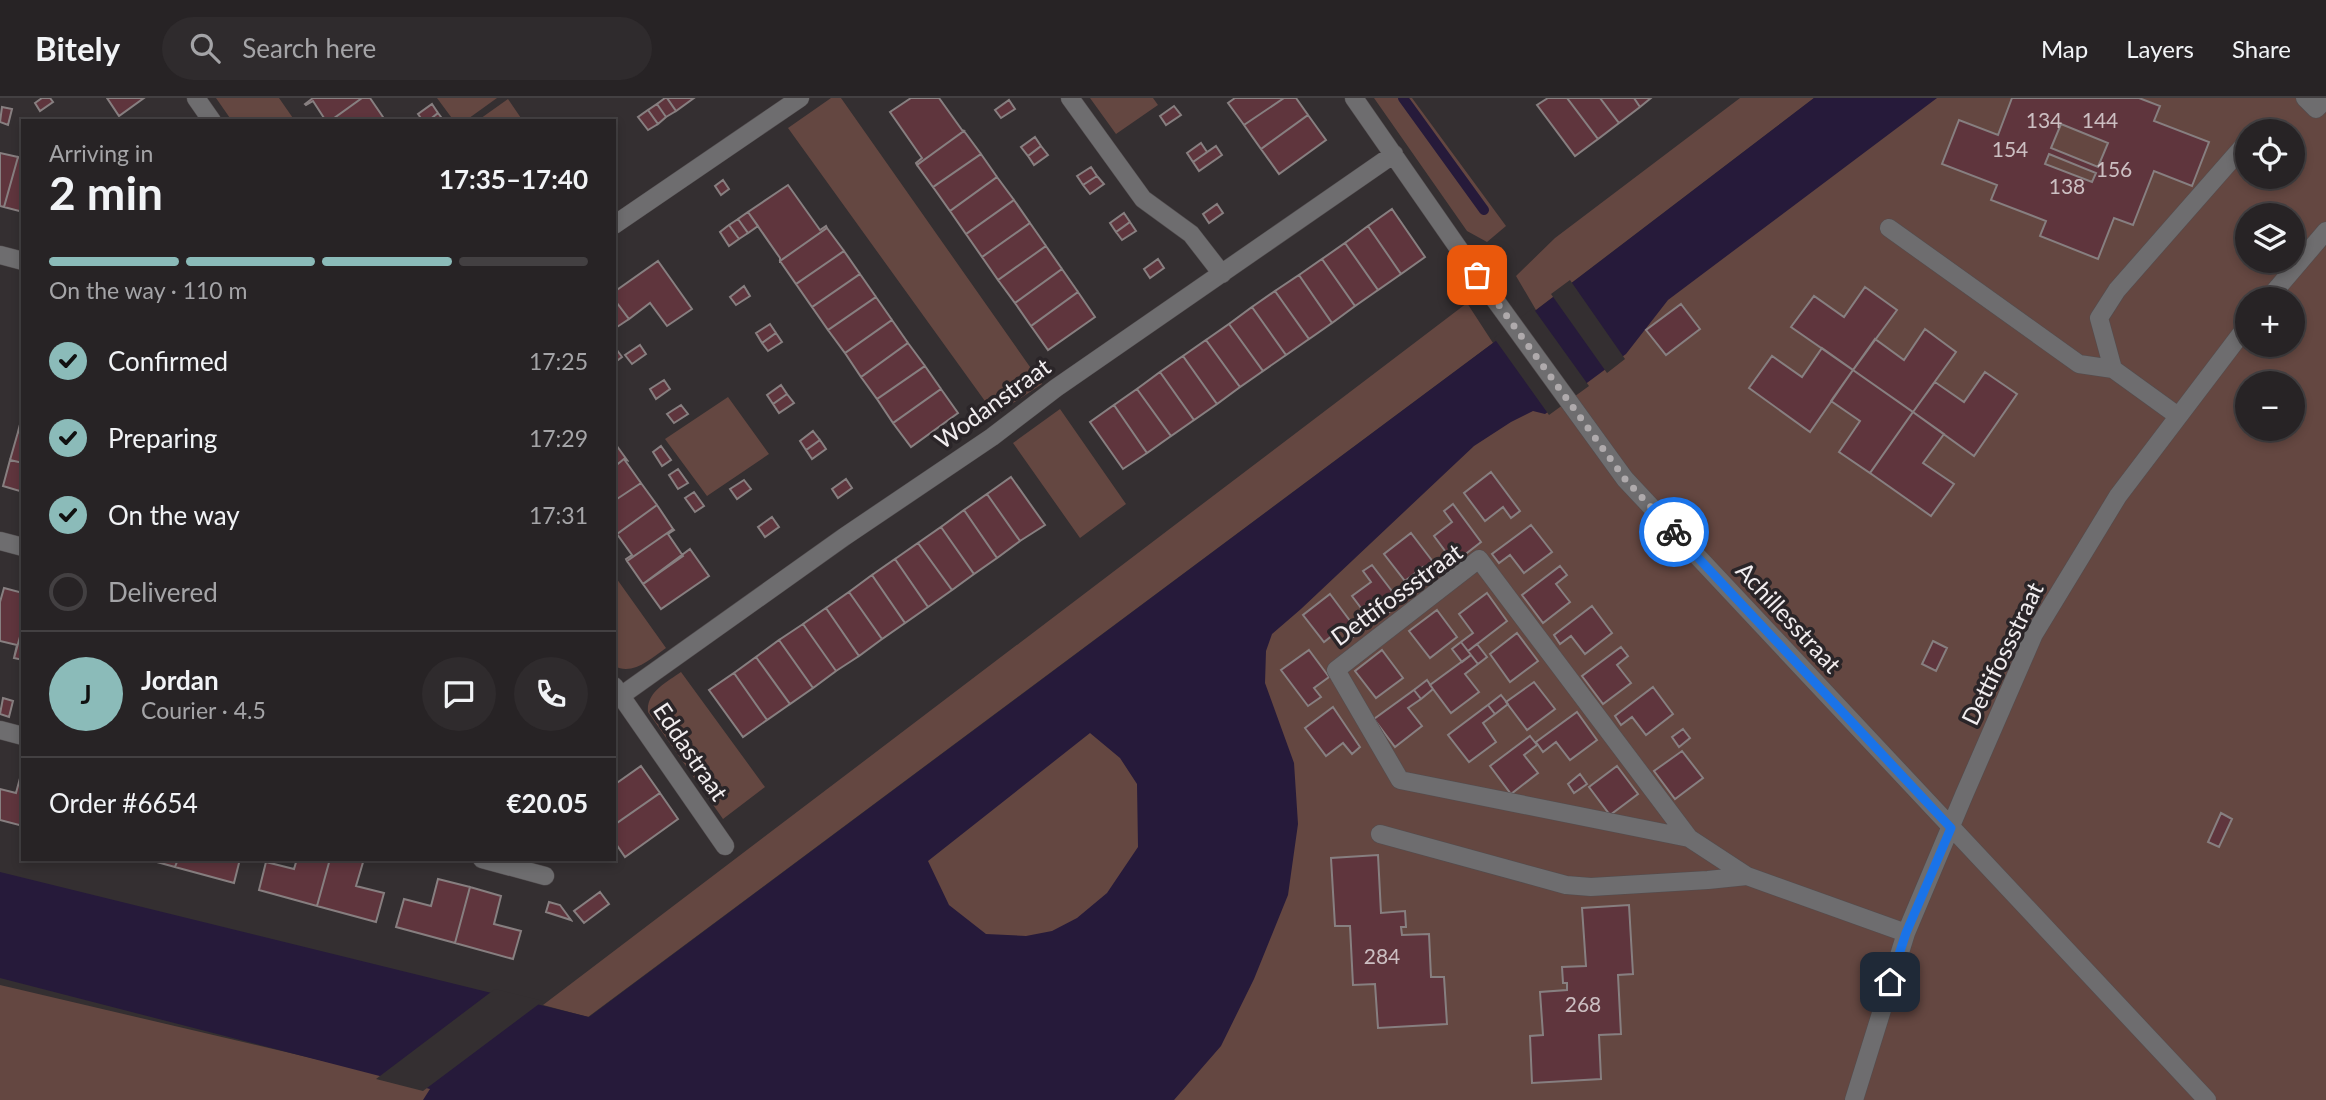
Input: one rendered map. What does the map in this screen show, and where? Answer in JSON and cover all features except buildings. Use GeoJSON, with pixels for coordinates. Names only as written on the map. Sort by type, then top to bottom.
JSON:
{"type":"FeatureCollection","features":[{"type":"Feature","properties":{"kind":"street"},"geometry":{"type":"LineString","coordinates":[[196,98],[211,119]]}},
{"type":"Feature","properties":{"kind":"street"},"geometry":{"type":"LineString","coordinates":[[616,224],[800,98]]}},
{"type":"Feature","properties":{"kind":"street"},"geometry":{"type":"LineString","coordinates":[[1070,98],[1143,199],[1191,234],[1223,274]]}},
{"type":"Feature","properties":{"kind":"street","name":"Achillesstraat"},"geometry":{"type":"LineString","coordinates":[[1354,98],[1625,479],[2207,1100]]}},
{"type":"Feature","properties":{"kind":"street"},"geometry":{"type":"LineString","coordinates":[[2305,98],[2316,109],[2326,99]]}},
{"type":"Feature","properties":{"kind":"street","name":"Wodanstraat"},"geometry":{"type":"LineString","coordinates":[[618,690],[992,437],[1056,388],[1394,154]]}},
{"type":"Feature","properties":{"kind":"street"},"geometry":{"type":"LineString","coordinates":[[2113,369],[2099,318],[2117,290],[2235,156]]}},
{"type":"Feature","properties":{"kind":"street"},"geometry":{"type":"LineString","coordinates":[[1889,228],[2079,364],[2113,369],[2178,416]]}},
{"type":"Feature","properties":{"kind":"street"},"geometry":{"type":"LineString","coordinates":[[2278,287],[2326,231]]}},
{"type":"Feature","properties":{"kind":"street"},"geometry":{"type":"LineString","coordinates":[[0,255],[21,260]]}},
{"type":"Feature","properties":{"kind":"street","name":"Dettifossstraat"},"geometry":{"type":"LineString","coordinates":[[1854,1100],[1906,933],[2034,634],[2118,496],[2235,342]]}},
{"type":"Feature","properties":{"kind":"street"},"geometry":{"type":"LineString","coordinates":[[0,541],[21,546]]}},
{"type":"Feature","properties":{"kind":"street","name":"Dettifossstraat"},"geometry":{"type":"LineString","coordinates":[[1689,838],[1400,780],[1336,670],[1479,559],[1689,838],[1747,876],[1906,933]]}},
{"type":"Feature","properties":{"kind":"street","name":"Eddastraat"},"geometry":{"type":"LineString","coordinates":[[618,690],[725,846]]}},
{"type":"Feature","properties":{"kind":"street"},"geometry":{"type":"LineString","coordinates":[[0,730],[21,735]]}},
{"type":"Feature","properties":{"kind":"street","name":"Dettifossstraat"},"geometry":{"type":"LineString","coordinates":[[1380,834],[1566,885],[1591,887],[1747,876]]}},
{"type":"Feature","properties":{"kind":"street"},"geometry":{"type":"LineString","coordinates":[[489,861],[545,876]]}},
{"type":"Feature","properties":{"kind":"shaded area"},"geometry":{"type":"Polygon","coordinates":[[[216,98],[279,98],[294,119],[231,119],[216,98]]]}},
{"type":"Feature","properties":{"kind":"shaded area"},"geometry":{"type":"Polygon","coordinates":[[[437,98],[497,98],[468,119],[453,119],[437,98]]]}},
{"type":"Feature","properties":{"kind":"shaded area"},"geometry":{"type":"Polygon","coordinates":[[[831,98],[841,98],[1042,384],[995,415],[788,128],[831,98]]]}},
{"type":"Feature","properties":{"kind":"shaded area"},"geometry":{"type":"Polygon","coordinates":[[[1090,98],[1153,98],[1158,105],[1116,134],[1090,98]]]}},
{"type":"Feature","properties":{"kind":"shaded area"},"geometry":{"type":"Polygon","coordinates":[[[1374,98],[1412,98],[1506,226],[1487,242],[1467,231],[1374,98]]]}},
{"type":"Feature","properties":{"kind":"shaded area"},"geometry":{"type":"Polygon","coordinates":[[[1740,98],[1814,98],[1536,310],[1516,276],[1555,238],[1740,98]]]}},
{"type":"Feature","properties":{"kind":"shaded area"},"geometry":{"type":"Polygon","coordinates":[[[1814,98],[1937,98],[1668,300],[1626,354],[1545,414],[1533,411],[1474,446],[1272,634],[1266,651],[1265,683],[1294,763],[1298,824],[1288,895],[1254,979],[1221,1046],[1174,1100],[423,1100],[430,1089],[0,978],[0,872],[589,1017],[1493,343],[1814,98]],[[1090,733],[928,861],[949,905],[986,934],[1026,936],[1052,931],[1077,918],[1107,893],[1138,847],[1137,784],[1120,758],[1090,733]]]}},
{"type":"Feature","properties":{"kind":"shaded area"},"geometry":{"type":"Polygon","coordinates":[[[1918,98],[2326,98],[2326,1100],[606,1100],[1918,98]]]}},
{"type":"Feature","properties":{"kind":"shaded area"},"geometry":{"type":"Polygon","coordinates":[[[508,99],[522,119],[480,119],[508,99]]]}},
{"type":"Feature","properties":{"kind":"shaded area"},"geometry":{"type":"Polygon","coordinates":[[[1467,303],[1493,343],[588,1017],[543,1005],[1467,303]]]}},
{"type":"Feature","properties":{"kind":"shaded area"},"geometry":{"type":"Polygon","coordinates":[[[728,397],[769,454],[707,496],[665,439],[728,397]]]}},
{"type":"Feature","properties":{"kind":"shaded area"},"geometry":{"type":"Polygon","coordinates":[[[1060,409],[1126,504],[1080,538],[1013,443],[1060,409]]]}},
{"type":"Feature","properties":{"kind":"shaded area"},"geometry":{"type":"Polygon","coordinates":[[[616,578],[666,648],[635,668],[616,667],[616,578]]]}},
{"type":"Feature","properties":{"kind":"shaded area"},"geometry":{"type":"Polygon","coordinates":[[[681,672],[765,787],[723,819],[648,712],[648,705],[654,693],[681,672]]]}},
{"type":"Feature","properties":{"kind":"shaded area"},"geometry":{"type":"Polygon","coordinates":[[[0,985],[490,1100],[0,1100],[0,985]]]}},
{"type":"Feature","properties":{"kind":"pier"},"geometry":{"type":"Polygon","coordinates":[[[1570,280],[1625,359],[1607,373],[1551,294],[1570,280]]]}},
{"type":"Feature","properties":{"kind":"pier"},"geometry":{"type":"Polygon","coordinates":[[[1533,308],[1589,386],[1549,415],[1494,338],[1533,308]]]}},
{"type":"Feature","properties":{"kind":"pier"},"geometry":{"type":"Polygon","coordinates":[[[495,989],[543,1001],[423,1091],[376,1079],[495,989]]]}},
{"type":"Feature","properties":{"kind":"waterway"},"geometry":{"type":"LineString","coordinates":[[1403,98],[1484,210]]}},
{"type":"Feature","properties":{"kind":"way so far"},"geometry":{"type":"LineString","coordinates":[[1477,275],[1625,479],[1674,532]]}},
{"type":"Feature","properties":{"kind":"route"},"geometry":{"type":"LineString","coordinates":[[1674,532],[1951,828],[1906,933],[1890,982]]}}]}
